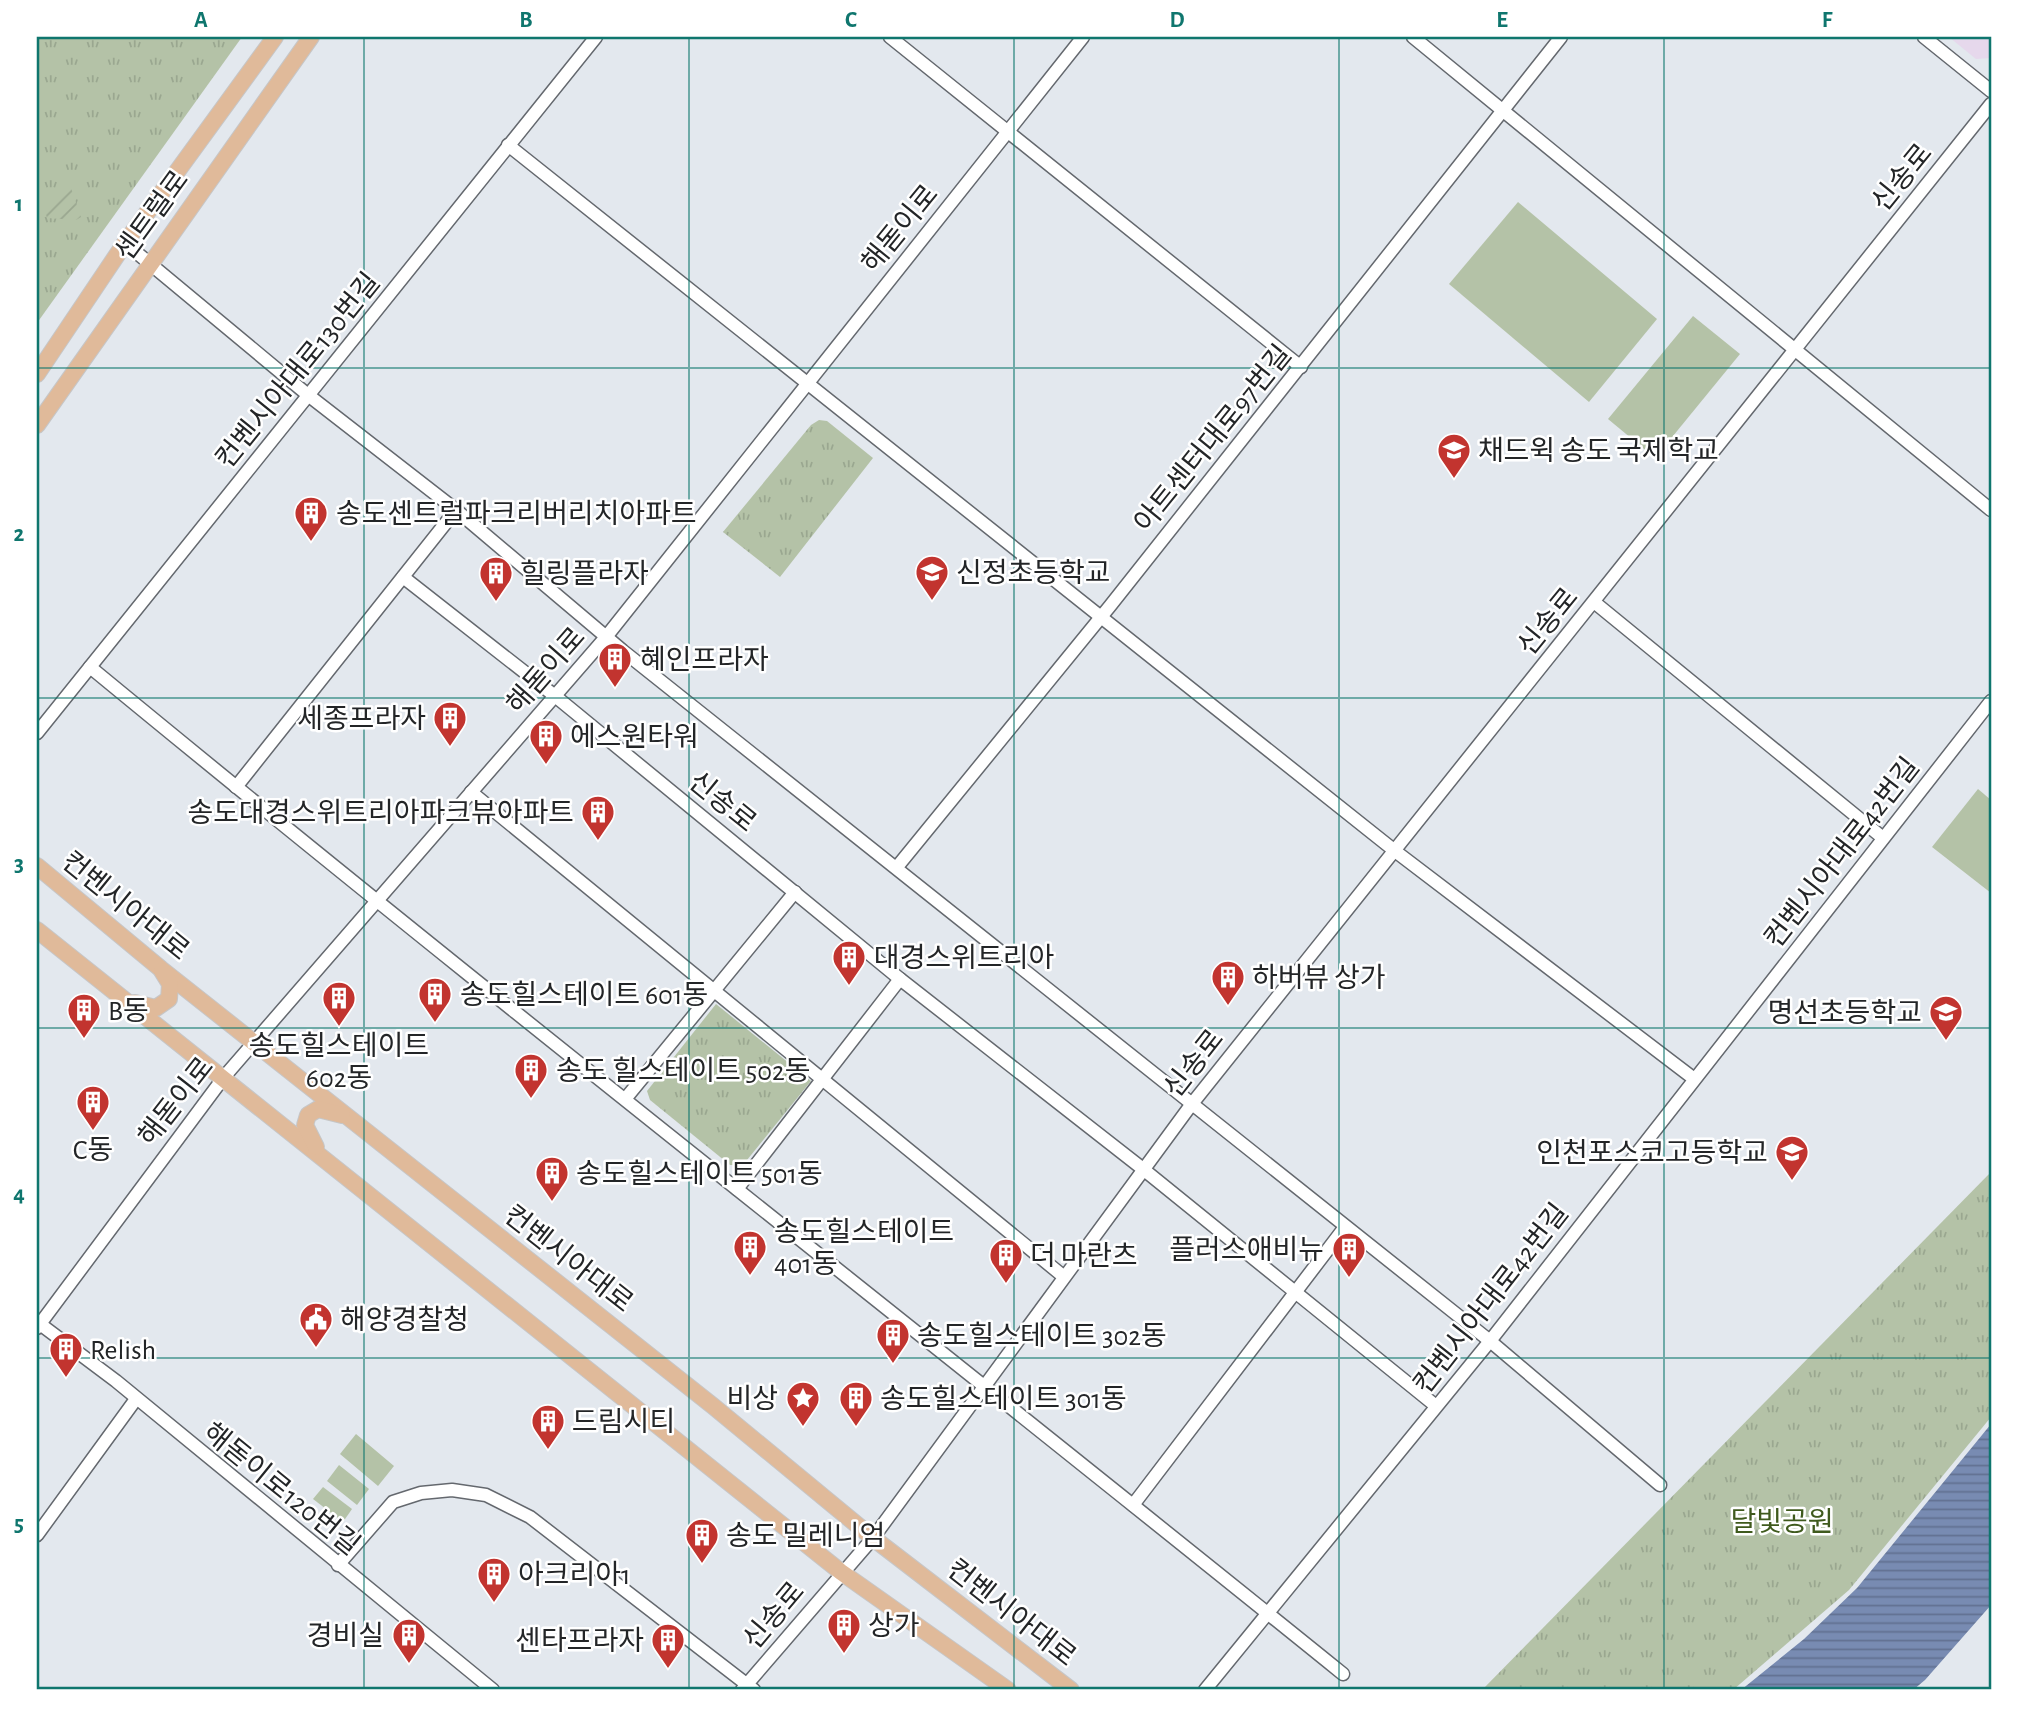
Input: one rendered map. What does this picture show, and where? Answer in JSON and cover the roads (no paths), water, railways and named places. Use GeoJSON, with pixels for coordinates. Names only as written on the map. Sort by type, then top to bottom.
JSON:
{"type":"FeatureCollection","features":[{"type":"Feature","properties":{"kind":"main road","name":"센트럴로"},"geometry":{"type":"LineString","coordinates":[[37,374],[125,243],[275,37]]}},
{"type":"Feature","properties":{"kind":"main road","name":"센트럴로"},"geometry":{"type":"LineString","coordinates":[[37,425],[311,37]]}},
{"type":"Feature","properties":{"kind":"main road","name":"컨벤시아대로"},"geometry":{"type":"LineString","coordinates":[[37,866],[151,961],[713,1406],[873,1538],[1071,1690]]}},
{"type":"Feature","properties":{"kind":"main road"},"geometry":{"type":"LineString","coordinates":[[37,930],[841,1572],[1005,1689]]}},
{"type":"Feature","properties":{"kind":"main road"},"geometry":{"type":"LineString","coordinates":[[127,1000],[149,1009],[164,1004],[169,999],[170,984],[151,961]]}},
{"type":"Feature","properties":{"kind":"main road"},"geometry":{"type":"LineString","coordinates":[[324,1157],[305,1125],[310,1112],[331,1111],[355,1122]]}},
{"type":"Feature","properties":{"kind":"street","name":"컨벤시아대로130번길"},"geometry":{"type":"LineString","coordinates":[[37,733],[596,37]]}},
{"type":"Feature","properties":{"kind":"street"},"geometry":{"type":"LineString","coordinates":[[890,37],[1301,367]]}},
{"type":"Feature","properties":{"kind":"street","name":"해돋이로"},"geometry":{"type":"LineString","coordinates":[[38,1326],[253,1041],[606,637],[1083,37]]}},
{"type":"Feature","properties":{"kind":"street"},"geometry":{"type":"LineString","coordinates":[[1413,37],[1991,510]]}},
{"type":"Feature","properties":{"kind":"street","name":"아트센터대로97번길"},"geometry":{"type":"LineString","coordinates":[[897,867],[1102,616],[1301,367],[1502,108],[1561,37]]}},
{"type":"Feature","properties":{"kind":"street"},"geometry":{"type":"LineString","coordinates":[[1924,37],[1991,91]]}},
{"type":"Feature","properties":{"kind":"street","name":"신송로"},"geometry":{"type":"LineString","coordinates":[[747,1688],[841,1572],[873,1538],[1191,1105],[1991,104]]}},
{"type":"Feature","properties":{"kind":"street"},"geometry":{"type":"LineString","coordinates":[[508,145],[1395,851],[1693,1078]]}},
{"type":"Feature","properties":{"kind":"street"},"geometry":{"type":"LineString","coordinates":[[125,243],[308,395],[456,510],[606,637],[1490,1341],[1660,1485]]}},
{"type":"Feature","properties":{"kind":"street"},"geometry":{"type":"LineString","coordinates":[[236,787],[456,510]]}},
{"type":"Feature","properties":{"kind":"street","name":"신송로"},"geometry":{"type":"LineString","coordinates":[[402,577],[555,696],[900,979],[1143,1168]]}},
{"type":"Feature","properties":{"kind":"street"},"geometry":{"type":"LineString","coordinates":[[1594,602],[1883,838]]}},
{"type":"Feature","properties":{"kind":"street"},"geometry":{"type":"LineString","coordinates":[[90,667],[376,902],[626,1098],[1343,1674]]}},
{"type":"Feature","properties":{"kind":"street","name":"컨벤시아대로42번길"},"geometry":{"type":"LineString","coordinates":[[1205,1690],[1490,1341],[1693,1078],[1991,701]]}},
{"type":"Feature","properties":{"kind":"street"},"geometry":{"type":"LineString","coordinates":[[471,792],[1063,1276]]}},
{"type":"Feature","properties":{"kind":"street"},"geometry":{"type":"LineString","coordinates":[[626,1098],[795,892]]}},
{"type":"Feature","properties":{"kind":"street"},"geometry":{"type":"LineString","coordinates":[[737,1189],[900,979]]}},
{"type":"Feature","properties":{"kind":"street"},"geometry":{"type":"LineString","coordinates":[[1143,1168],[1436,1406]]}},
{"type":"Feature","properties":{"kind":"street"},"geometry":{"type":"LineString","coordinates":[[1133,1505],[1345,1227]]}},
{"type":"Feature","properties":{"kind":"street","name":"해돋이로120번길"},"geometry":{"type":"LineString","coordinates":[[38,1326],[136,1399],[492,1690]]}},
{"type":"Feature","properties":{"kind":"street"},"geometry":{"type":"LineString","coordinates":[[37,1535],[136,1399]]}},
{"type":"Feature","properties":{"kind":"street"},"geometry":{"type":"LineString","coordinates":[[338,1565],[393,1502],[421,1493],[452,1490],[486,1495],[530,1517],[747,1688]]}},
{"type":"Feature","properties":{"kind":"water"},"geometry":{"type":"Polygon","coordinates":[[[1991,1424],[1991,1605],[1925,1680],[1913,1690],[1741,1690],[1804,1639],[1857,1588],[1991,1424]]]}},
{"type":"Feature","properties":{"kind":"place","name":"채드윅 송도 국제학교"},"geometry":{"type":"Point","coordinates":[1454,480]}},
{"type":"Feature","properties":{"kind":"place","name":"송도센트럴파크리버리치아파트"},"geometry":{"type":"Point","coordinates":[311,543]}},
{"type":"Feature","properties":{"kind":"place","name":"신정초등학교"},"geometry":{"type":"Point","coordinates":[932,602]}},
{"type":"Feature","properties":{"kind":"place","name":"힐링플라자"},"geometry":{"type":"Point","coordinates":[496,603]}},
{"type":"Feature","properties":{"kind":"place","name":"혜인프라자"},"geometry":{"type":"Point","coordinates":[615,689]}},
{"type":"Feature","properties":{"kind":"place","name":"세종프라자"},"geometry":{"type":"Point","coordinates":[450,748]}},
{"type":"Feature","properties":{"kind":"place","name":"에스원타워"},"geometry":{"type":"Point","coordinates":[546,766]}},
{"type":"Feature","properties":{"kind":"place","name":"송도대경스위트리아파크뷰아파트"},"geometry":{"type":"Point","coordinates":[598,842]}},
{"type":"Feature","properties":{"kind":"place","name":"대경스위트리아"},"geometry":{"type":"Point","coordinates":[849,987]}},
{"type":"Feature","properties":{"kind":"place","name":"하버뷰 상가"},"geometry":{"type":"Point","coordinates":[1228,1007]}},
{"type":"Feature","properties":{"kind":"place","name":"송도힐스테이트 601동"},"geometry":{"type":"Point","coordinates":[435,1024]}},
{"type":"Feature","properties":{"kind":"place","name":"송도힐스테이트 602동"},"geometry":{"type":"Point","coordinates":[339,1028]}},
{"type":"Feature","properties":{"kind":"place","name":"B동"},"geometry":{"type":"Point","coordinates":[84,1040]}},
{"type":"Feature","properties":{"kind":"place","name":"명선초등학교"},"geometry":{"type":"Point","coordinates":[1946,1042]}},
{"type":"Feature","properties":{"kind":"place","name":"송도 힐스테이트 502동"},"geometry":{"type":"Point","coordinates":[531,1100]}},
{"type":"Feature","properties":{"kind":"place","name":"C동"},"geometry":{"type":"Point","coordinates":[93,1132]}},
{"type":"Feature","properties":{"kind":"place","name":"인천포스코고등학교"},"geometry":{"type":"Point","coordinates":[1792,1182]}},
{"type":"Feature","properties":{"kind":"place","name":"송도힐스테이트 501동"},"geometry":{"type":"Point","coordinates":[552,1203]}},
{"type":"Feature","properties":{"kind":"place","name":"송도힐스테이트 401동"},"geometry":{"type":"Point","coordinates":[750,1277]}},
{"type":"Feature","properties":{"kind":"place","name":"플러스애비뉴"},"geometry":{"type":"Point","coordinates":[1349,1279]}},
{"type":"Feature","properties":{"kind":"place","name":"더 마란츠"},"geometry":{"type":"Point","coordinates":[1006,1285]}},
{"type":"Feature","properties":{"kind":"place","name":"해양경찰청"},"geometry":{"type":"Point","coordinates":[316,1349]}},
{"type":"Feature","properties":{"kind":"place","name":"송도힐스테이트 302동"},"geometry":{"type":"Point","coordinates":[893,1365]}},
{"type":"Feature","properties":{"kind":"place","name":"Relish"},"geometry":{"type":"Point","coordinates":[66,1379]}},
{"type":"Feature","properties":{"kind":"place","name":"비상"},"geometry":{"type":"Point","coordinates":[803,1428]}},
{"type":"Feature","properties":{"kind":"place","name":"송도힐스테이트 301동"},"geometry":{"type":"Point","coordinates":[856,1428]}},
{"type":"Feature","properties":{"kind":"place","name":"드림시티"},"geometry":{"type":"Point","coordinates":[548,1451]}},
{"type":"Feature","properties":{"kind":"place","name":"송도 밀레니엄"},"geometry":{"type":"Point","coordinates":[702,1565]}},
{"type":"Feature","properties":{"kind":"place","name":"아크리아1"},"geometry":{"type":"Point","coordinates":[494,1604]}},
{"type":"Feature","properties":{"kind":"place","name":"상가"},"geometry":{"type":"Point","coordinates":[844,1655]}},
{"type":"Feature","properties":{"kind":"place","name":"경비실"},"geometry":{"type":"Point","coordinates":[409,1665]}},
{"type":"Feature","properties":{"kind":"place","name":"센타프라자"},"geometry":{"type":"Point","coordinates":[668,1670]}},
{"type":"Feature","properties":{"kind":"park label","name":"달빛공원"},"geometry":{"type":"Point","coordinates":[1782,1521]}}]}
